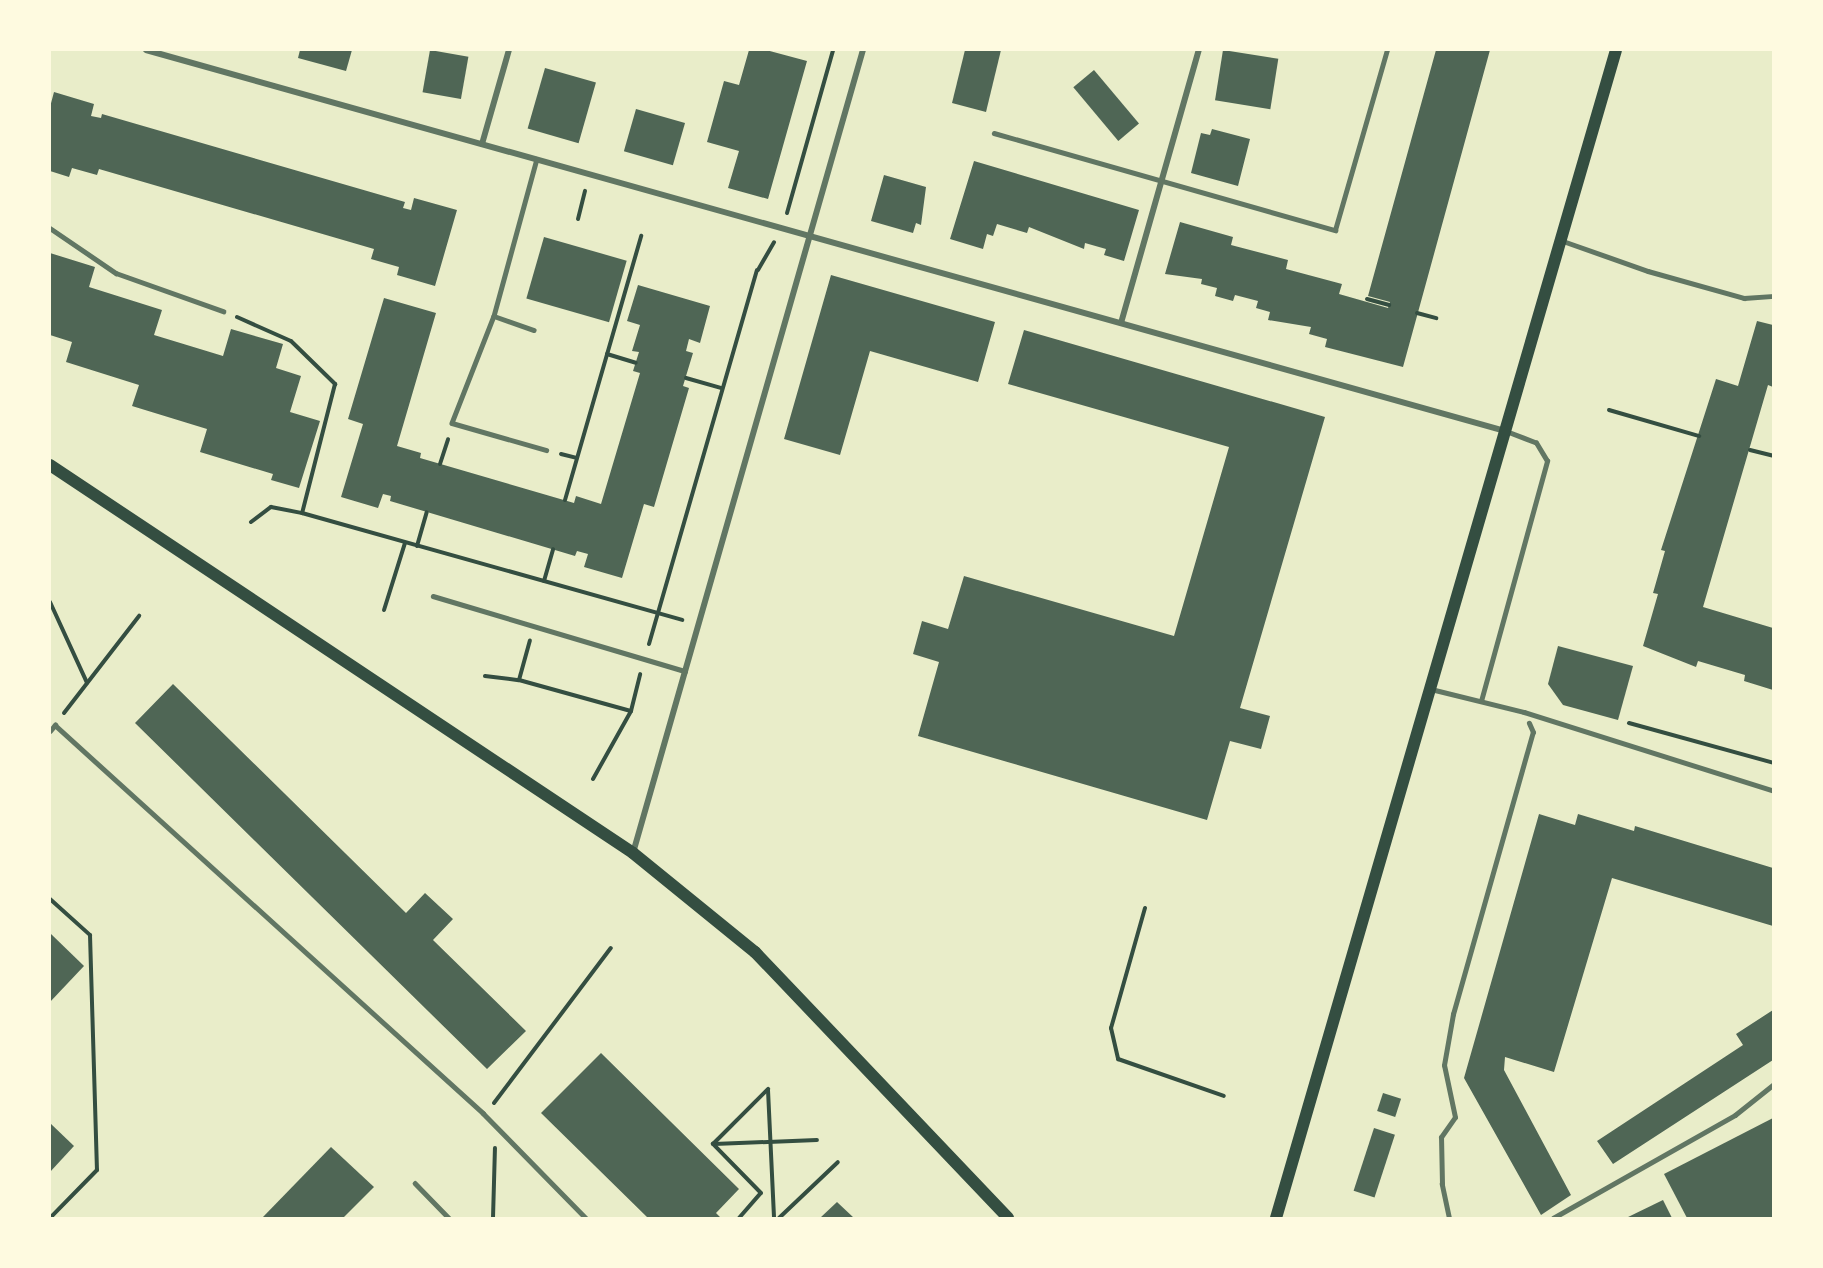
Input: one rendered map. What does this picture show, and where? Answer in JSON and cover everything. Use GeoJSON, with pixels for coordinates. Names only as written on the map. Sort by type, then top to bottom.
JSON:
{"type":"FeatureCollection","features":[{"type":"Feature","properties":{"kind":"main road"},"geometry":{"type":"LineString","coordinates":[[1276,1218],[1616,50]]}},
{"type":"Feature","properties":{"kind":"main road"},"geometry":{"type":"LineString","coordinates":[[50,465],[633,853],[755,952],[1008,1218]]}},
{"type":"Feature","properties":{"kind":"street"},"geometry":{"type":"LineString","coordinates":[[146,50],[783,226],[810,236],[1505,431]]}},
{"type":"Feature","properties":{"kind":"street"},"geometry":{"type":"LineString","coordinates":[[482,144],[509,50]]}},
{"type":"Feature","properties":{"kind":"street"},"geometry":{"type":"LineString","coordinates":[[633,853],[863,50]]}},
{"type":"Feature","properties":{"kind":"street"},"geometry":{"type":"LineString","coordinates":[[1121,323],[1199,50]]}},
{"type":"Feature","properties":{"kind":"street"},"geometry":{"type":"LineString","coordinates":[[1449,1218],[1442,1184],[1441,1137],[1455,1117],[1444,1065],[1453,1014],[1533,732],[1529,723]]}},
{"type":"Feature","properties":{"kind":"lane"},"geometry":{"type":"LineString","coordinates":[[994,133],[1335,230],[1387,50]]}},
{"type":"Feature","properties":{"kind":"lane"},"geometry":{"type":"LineString","coordinates":[[537,159],[494,316],[452,423],[546,450]]}},
{"type":"Feature","properties":{"kind":"lane"},"geometry":{"type":"LineString","coordinates":[[50,228],[116,273],[223,311]]}},
{"type":"Feature","properties":{"kind":"lane"},"geometry":{"type":"LineString","coordinates":[[1560,240],[1648,271],[1744,298],[1773,296]]}},
{"type":"Feature","properties":{"kind":"lane"},"geometry":{"type":"LineString","coordinates":[[494,316],[534,330]]}},
{"type":"Feature","properties":{"kind":"lane"},"geometry":{"type":"LineString","coordinates":[[1481,701],[1547,461],[1536,443],[1505,431]]}},
{"type":"Feature","properties":{"kind":"lane"},"geometry":{"type":"LineString","coordinates":[[434,596],[644,662],[685,671]]}},
{"type":"Feature","properties":{"kind":"lane"},"geometry":{"type":"LineString","coordinates":[[1431,689],[1481,701],[1773,791]]}},
{"type":"Feature","properties":{"kind":"lane"},"geometry":{"type":"LineString","coordinates":[[50,731],[55,725],[496,1126],[586,1218]]}},
{"type":"Feature","properties":{"kind":"lane"},"geometry":{"type":"LineString","coordinates":[[1553,1218],[1735,1115],[1773,1084]]}},
{"type":"Feature","properties":{"kind":"lane"},"geometry":{"type":"LineString","coordinates":[[415,1183],[449,1218]]}},
{"type":"Feature","properties":{"kind":"path"},"geometry":{"type":"LineString","coordinates":[[593,779],[631,711],[757,270],[783,226],[833,50]]}},
{"type":"Feature","properties":{"kind":"path"},"geometry":{"type":"LineString","coordinates":[[578,219],[590,174]]}},
{"type":"Feature","properties":{"kind":"path"},"geometry":{"type":"LineString","coordinates":[[565,500],[641,236]]}},
{"type":"Feature","properties":{"kind":"path"},"geometry":{"type":"LineString","coordinates":[[1367,299],[1389,305]]}},
{"type":"Feature","properties":{"kind":"path"},"geometry":{"type":"LineString","coordinates":[[223,311],[291,340],[335,384],[302,513]]}},
{"type":"Feature","properties":{"kind":"path"},"geometry":{"type":"LineString","coordinates":[[1417,313],[1436,318]]}},
{"type":"Feature","properties":{"kind":"path"},"geometry":{"type":"LineString","coordinates":[[607,354],[636,363]]}},
{"type":"Feature","properties":{"kind":"path"},"geometry":{"type":"LineString","coordinates":[[686,378],[722,388]]}},
{"type":"Feature","properties":{"kind":"path"},"geometry":{"type":"LineString","coordinates":[[1609,410],[1699,436]]}},
{"type":"Feature","properties":{"kind":"path"},"geometry":{"type":"LineString","coordinates":[[440,464],[452,423]]}},
{"type":"Feature","properties":{"kind":"path"},"geometry":{"type":"LineString","coordinates":[[1750,450],[1773,456]]}},
{"type":"Feature","properties":{"kind":"path"},"geometry":{"type":"LineString","coordinates":[[250,522],[271,507],[302,513],[698,625]]}},
{"type":"Feature","properties":{"kind":"path"},"geometry":{"type":"LineString","coordinates":[[417,546],[427,512]]}},
{"type":"Feature","properties":{"kind":"path"},"geometry":{"type":"LineString","coordinates":[[384,610],[405,543]]}},
{"type":"Feature","properties":{"kind":"path"},"geometry":{"type":"LineString","coordinates":[[544,581],[553,549]]}},
{"type":"Feature","properties":{"kind":"path"},"geometry":{"type":"LineString","coordinates":[[50,602],[87,683]]}},
{"type":"Feature","properties":{"kind":"path"},"geometry":{"type":"LineString","coordinates":[[55,725],[139,616]]}},
{"type":"Feature","properties":{"kind":"path"},"geometry":{"type":"LineString","coordinates":[[519,680],[534,627]]}},
{"type":"Feature","properties":{"kind":"path"},"geometry":{"type":"LineString","coordinates":[[485,676],[519,680],[631,711]]}},
{"type":"Feature","properties":{"kind":"path"},"geometry":{"type":"LineString","coordinates":[[1629,723],[1773,763]]}},
{"type":"Feature","properties":{"kind":"path"},"geometry":{"type":"LineString","coordinates":[[50,899],[90,935],[97,1170],[50,1218]]}},
{"type":"Feature","properties":{"kind":"path"},"geometry":{"type":"LineString","coordinates":[[1145,908],[1111,1028],[1118,1059],[1224,1096]]}},
{"type":"Feature","properties":{"kind":"path"},"geometry":{"type":"LineString","coordinates":[[493,1103],[611,948]]}},
{"type":"Feature","properties":{"kind":"path"},"geometry":{"type":"LineString","coordinates":[[713,1144],[768,1089],[774,1218]]}},
{"type":"Feature","properties":{"kind":"path"},"geometry":{"type":"LineString","coordinates":[[493,1218],[496,1126]]}},
{"type":"Feature","properties":{"kind":"path"},"geometry":{"type":"LineString","coordinates":[[713,1144],[817,1140]]}},
{"type":"Feature","properties":{"kind":"path"},"geometry":{"type":"LineString","coordinates":[[713,1144],[761,1193],[739,1218]]}},
{"type":"Feature","properties":{"kind":"path"},"geometry":{"type":"LineString","coordinates":[[779,1218],[838,1162]]}},
{"type":"Feature","properties":{"kind":"building"},"geometry":{"type":"Polygon","coordinates":[[[300,50],[352,50],[346,71],[298,58],[300,50]]]}},
{"type":"Feature","properties":{"kind":"building"},"geometry":{"type":"Polygon","coordinates":[[[430,50],[468,57],[461,99],[423,92],[430,50]]]}},
{"type":"Feature","properties":{"kind":"building"},"geometry":{"type":"Polygon","coordinates":[[[749,50],[766,50],[807,61],[768,199],[728,188],[739,151],[707,142],[724,81],[739,85],[749,50]]]}},
{"type":"Feature","properties":{"kind":"building"},"geometry":{"type":"Polygon","coordinates":[[[965,50],[1001,50],[986,112],[952,103],[965,50]]]}},
{"type":"Feature","properties":{"kind":"building"},"geometry":{"type":"Polygon","coordinates":[[[1223,50],[1278,59],[1270,109],[1215,100],[1223,50]]]}},
{"type":"Feature","properties":{"kind":"building"},"geometry":{"type":"Polygon","coordinates":[[[1436,50],[1490,50],[1403,367],[1325,347],[1327,339],[1309,334],[1311,327],[1268,320],[1270,312],[1256,308],[1258,301],[1235,295],[1233,301],[1215,296],[1217,288],[1201,284],[1202,279],[1165,274],[1180,222],[1233,237],[1231,245],[1288,260],[1286,269],[1342,284],[1339,294],[1388,308],[1390,302],[1368,296],[1436,50]]]}},
{"type":"Feature","properties":{"kind":"building"},"geometry":{"type":"Polygon","coordinates":[[[545,68],[596,83],[579,143],[528,129],[545,68]]]}},
{"type":"Feature","properties":{"kind":"building"},"geometry":{"type":"Polygon","coordinates":[[[1094,70],[1139,124],[1118,141],[1073,87],[1094,70]]]}},
{"type":"Feature","properties":{"kind":"building"},"geometry":{"type":"Polygon","coordinates":[[[54,92],[94,104],[91,116],[101,118],[102,114],[405,202],[403,208],[411,210],[414,198],[457,210],[435,286],[397,275],[399,267],[371,259],[374,249],[99,169],[97,175],[72,168],[69,177],[50,171],[50,107],[54,92]]]}},
{"type":"Feature","properties":{"kind":"building"},"geometry":{"type":"Polygon","coordinates":[[[636,109],[685,123],[673,165],[624,151],[636,109]]]}},
{"type":"Feature","properties":{"kind":"building"},"geometry":{"type":"Polygon","coordinates":[[[1212,129],[1250,139],[1238,186],[1191,173],[1201,133],[1210,135],[1212,129]]]}},
{"type":"Feature","properties":{"kind":"building"},"geometry":{"type":"Polygon","coordinates":[[[974,161],[1139,210],[1124,261],[1104,255],[1106,249],[1085,243],[1084,249],[1029,227],[1027,233],[997,224],[993,236],[987,234],[983,249],[950,239],[974,161]]]}},
{"type":"Feature","properties":{"kind":"building"},"geometry":{"type":"Polygon","coordinates":[[[884,175],[926,187],[921,225],[916,223],[913,233],[871,221],[884,175]]]}},
{"type":"Feature","properties":{"kind":"building"},"geometry":{"type":"Polygon","coordinates":[[[544,237],[627,261],[609,322],[526,299],[544,237]]]}},
{"type":"Feature","properties":{"kind":"building"},"geometry":{"type":"Polygon","coordinates":[[[50,253],[95,267],[89,287],[162,310],[154,335],[223,356],[231,329],[283,344],[276,368],[301,376],[290,412],[320,421],[299,488],[271,480],[273,474],[200,452],[207,429],[132,406],[139,385],[66,362],[72,342],[50,335],[50,253]]]}},
{"type":"Feature","properties":{"kind":"building"},"geometry":{"type":"Polygon","coordinates":[[[831,275],[995,322],[978,382],[870,351],[840,455],[784,439],[831,275]]]}},
{"type":"Feature","properties":{"kind":"building"},"geometry":{"type":"Polygon","coordinates":[[[638,285],[710,306],[700,343],[689,339],[686,351],[693,353],[683,386],[689,388],[654,507],[644,504],[622,578],[584,567],[588,554],[577,551],[575,556],[390,501],[391,496],[383,494],[378,508],[341,497],[363,424],[348,419],[384,298],[436,313],[397,446],[421,453],[420,458],[574,503],[576,496],[601,504],[640,373],[633,371],[639,352],[632,351],[640,325],[627,321],[638,285]]]}},
{"type":"Feature","properties":{"kind":"building"},"geometry":{"type":"Polygon","coordinates":[[[1757,321],[1773,325],[1773,387],[1768,385],[1703,607],[1773,628],[1773,690],[1744,681],[1745,675],[1698,661],[1696,667],[1643,646],[1658,594],[1653,593],[1665,551],[1661,550],[1716,379],[1738,386],[1757,321]]]}},
{"type":"Feature","properties":{"kind":"building"},"geometry":{"type":"Polygon","coordinates":[[[1024,330],[1325,417],[1240,708],[1270,716],[1261,749],[1230,741],[1207,820],[918,736],[939,662],[913,654],[922,621],[948,629],[964,576],[1174,636],[1229,447],[1008,384],[1024,330]]]}},
{"type":"Feature","properties":{"kind":"building"},"geometry":{"type":"Polygon","coordinates":[[[1558,646],[1633,666],[1618,720],[1563,705],[1548,684],[1558,646]]]}},
{"type":"Feature","properties":{"kind":"building"},"geometry":{"type":"Polygon","coordinates":[[[173,684],[406,913],[425,893],[453,919],[433,940],[526,1031],[487,1069],[135,723],[173,684]]]}},
{"type":"Feature","properties":{"kind":"building"},"geometry":{"type":"Polygon","coordinates":[[[1539,814],[1575,825],[1578,814],[1634,831],[1635,826],[1773,868],[1773,926],[1612,878],[1554,1072],[1505,1057],[1504,1070],[1571,1195],[1541,1215],[1464,1078],[1539,814]]]}},
{"type":"Feature","properties":{"kind":"building"},"geometry":{"type":"Polygon","coordinates":[[[50,933],[84,966],[50,1002],[50,933]]]}},
{"type":"Feature","properties":{"kind":"building"},"geometry":{"type":"Polygon","coordinates":[[[1773,1010],[1773,1060],[1613,1164],[1597,1141],[1743,1045],[1736,1034],[1773,1010]]]}},
{"type":"Feature","properties":{"kind":"building"},"geometry":{"type":"Polygon","coordinates":[[[601,1053],[739,1189],[716,1213],[721,1218],[648,1218],[541,1113],[601,1053]]]}},
{"type":"Feature","properties":{"kind":"building"},"geometry":{"type":"Polygon","coordinates":[[[1383,1093],[1401,1099],[1395,1117],[1377,1111],[1383,1093]]]}},
{"type":"Feature","properties":{"kind":"building"},"geometry":{"type":"Polygon","coordinates":[[[1773,1118],[1773,1218],[1687,1218],[1664,1174],[1773,1118]]]}},
{"type":"Feature","properties":{"kind":"building"},"geometry":{"type":"Polygon","coordinates":[[[50,1123],[74,1146],[50,1172],[50,1123]]]}},
{"type":"Feature","properties":{"kind":"building"},"geometry":{"type":"Polygon","coordinates":[[[1374,1128],[1395,1135],[1375,1198],[1354,1191],[1374,1128]]]}},
{"type":"Feature","properties":{"kind":"building"},"geometry":{"type":"Polygon","coordinates":[[[331,1147],[374,1187],[343,1218],[262,1218],[331,1147]]]}},
{"type":"Feature","properties":{"kind":"building"},"geometry":{"type":"Polygon","coordinates":[[[1663,1200],[1672,1218],[1626,1218],[1663,1200]]]}},
{"type":"Feature","properties":{"kind":"building"},"geometry":{"type":"Polygon","coordinates":[[[837,1202],[854,1218],[820,1218],[837,1202]]]}}]}
